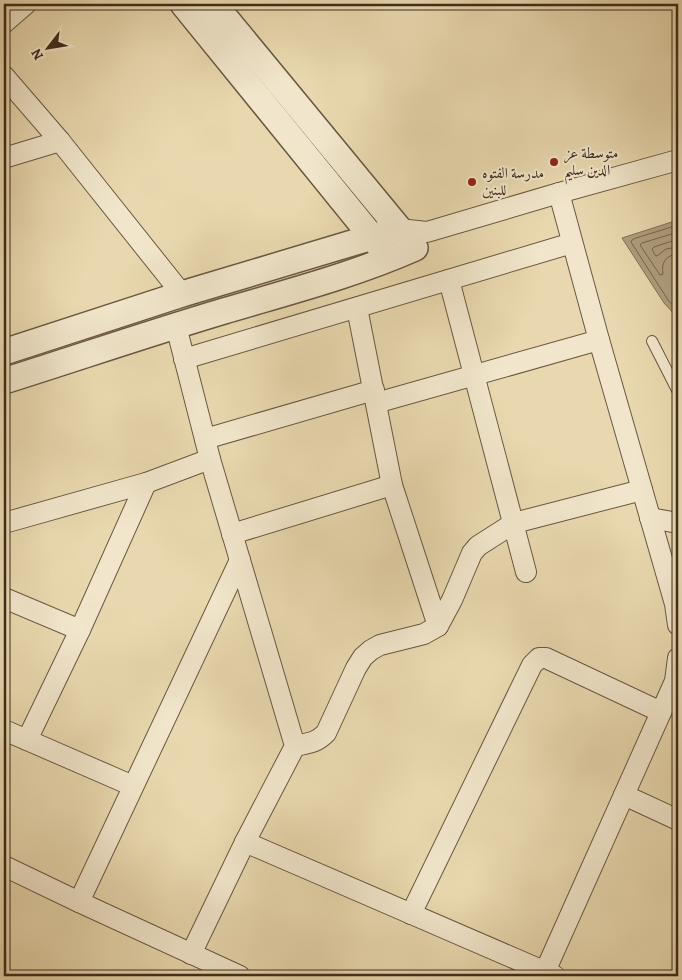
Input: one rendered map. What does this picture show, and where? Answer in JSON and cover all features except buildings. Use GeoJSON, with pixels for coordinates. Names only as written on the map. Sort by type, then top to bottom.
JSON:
{"type":"FeatureCollection","features":[{"type":"Feature","properties":{"kind":"street"},"geometry":{"type":"LineString","coordinates":[[4,23],[26,4]]}},
{"type":"Feature","properties":{"kind":"street"},"geometry":{"type":"LineString","coordinates":[[183,4],[389,259]]}},
{"type":"Feature","properties":{"kind":"street"},"geometry":{"type":"LineString","coordinates":[[214,4],[399,229],[421,240]]}},
{"type":"Feature","properties":{"kind":"street"},"geometry":{"type":"LineString","coordinates":[[4,76],[60,141],[182,294]]}},
{"type":"Feature","properties":{"kind":"street"},"geometry":{"type":"LineString","coordinates":[[4,158],[60,141]]}},
{"type":"Feature","properties":{"kind":"street"},"geometry":{"type":"LineString","coordinates":[[4,382],[176,326],[340,276],[389,259],[421,240],[559,193],[678,160]]}},
{"type":"Feature","properties":{"kind":"street"},"geometry":{"type":"LineString","coordinates":[[559,193],[598,340],[675,604],[678,625]]}},
{"type":"Feature","properties":{"kind":"street"},"geometry":{"type":"LineString","coordinates":[[4,352],[182,294],[399,229]]}},
{"type":"Feature","properties":{"kind":"street"},"geometry":{"type":"LineString","coordinates":[[184,359],[572,243]]}},
{"type":"Feature","properties":{"kind":"street"},"geometry":{"type":"LineString","coordinates":[[449,280],[526,572]]}},
{"type":"Feature","properties":{"kind":"street"},"geometry":{"type":"LineString","coordinates":[[357,308],[392,485],[438,626]]}},
{"type":"Feature","properties":{"kind":"street"},"geometry":{"type":"LineString","coordinates":[[176,326],[210,459],[295,746],[245,842],[191,954]]}},
{"type":"Feature","properties":{"kind":"street"},"geometry":{"type":"LineString","coordinates":[[205,439],[375,396],[475,375],[598,340]]}},
{"type":"Feature","properties":{"kind":"street"},"geometry":{"type":"LineString","coordinates":[[4,523],[146,483],[210,459]]}},
{"type":"Feature","properties":{"kind":"street"},"geometry":{"type":"LineString","coordinates":[[27,740],[80,630],[146,483]]}},
{"type":"Feature","properties":{"kind":"street"},"geometry":{"type":"LineString","coordinates":[[232,534],[392,485]]}},
{"type":"Feature","properties":{"kind":"street"},"geometry":{"type":"LineString","coordinates":[[295,746],[311,743],[326,733],[356,668],[363,657],[371,650],[380,645],[424,634],[438,626],[452,600],[472,554],[478,546],[514,523],[642,490]]}},
{"type":"Feature","properties":{"kind":"street"},"geometry":{"type":"LineString","coordinates":[[650,518],[678,522]]}},
{"type":"Feature","properties":{"kind":"street"},"geometry":{"type":"LineString","coordinates":[[79,902],[240,560]]}},
{"type":"Feature","properties":{"kind":"street"},"geometry":{"type":"LineString","coordinates":[[4,598],[80,630]]}},
{"type":"Feature","properties":{"kind":"street"},"geometry":{"type":"LineString","coordinates":[[412,914],[532,666],[539,658],[546,658],[661,712]]}},
{"type":"Feature","properties":{"kind":"street"},"geometry":{"type":"LineString","coordinates":[[245,842],[547,975],[624,795],[661,712],[677,682],[678,658]]}},
{"type":"Feature","properties":{"kind":"street"},"geometry":{"type":"LineString","coordinates":[[4,730],[133,786]]}},
{"type":"Feature","properties":{"kind":"street"},"geometry":{"type":"LineString","coordinates":[[624,795],[678,820]]}},
{"type":"Feature","properties":{"kind":"street"},"geometry":{"type":"LineString","coordinates":[[4,866],[240,976]]}},
{"type":"Feature","properties":{"kind":"lane"},"geometry":{"type":"LineString","coordinates":[[652,341],[678,392]]}},
{"type":"Feature","properties":{"kind":"water"},"geometry":{"type":"Polygon","coordinates":[[[678,220],[678,265],[673,267],[678,274],[678,318],[664,303],[622,238],[678,220]]]}},
{"type":"Feature","properties":{"kind":"place","name":"متوسطة عز الدين سليم"},"geometry":{"type":"Point","coordinates":[554,162]}},
{"type":"Feature","properties":{"kind":"place","name":"مدرسة الفتوه للبنين"},"geometry":{"type":"Point","coordinates":[472,182]}}]}
